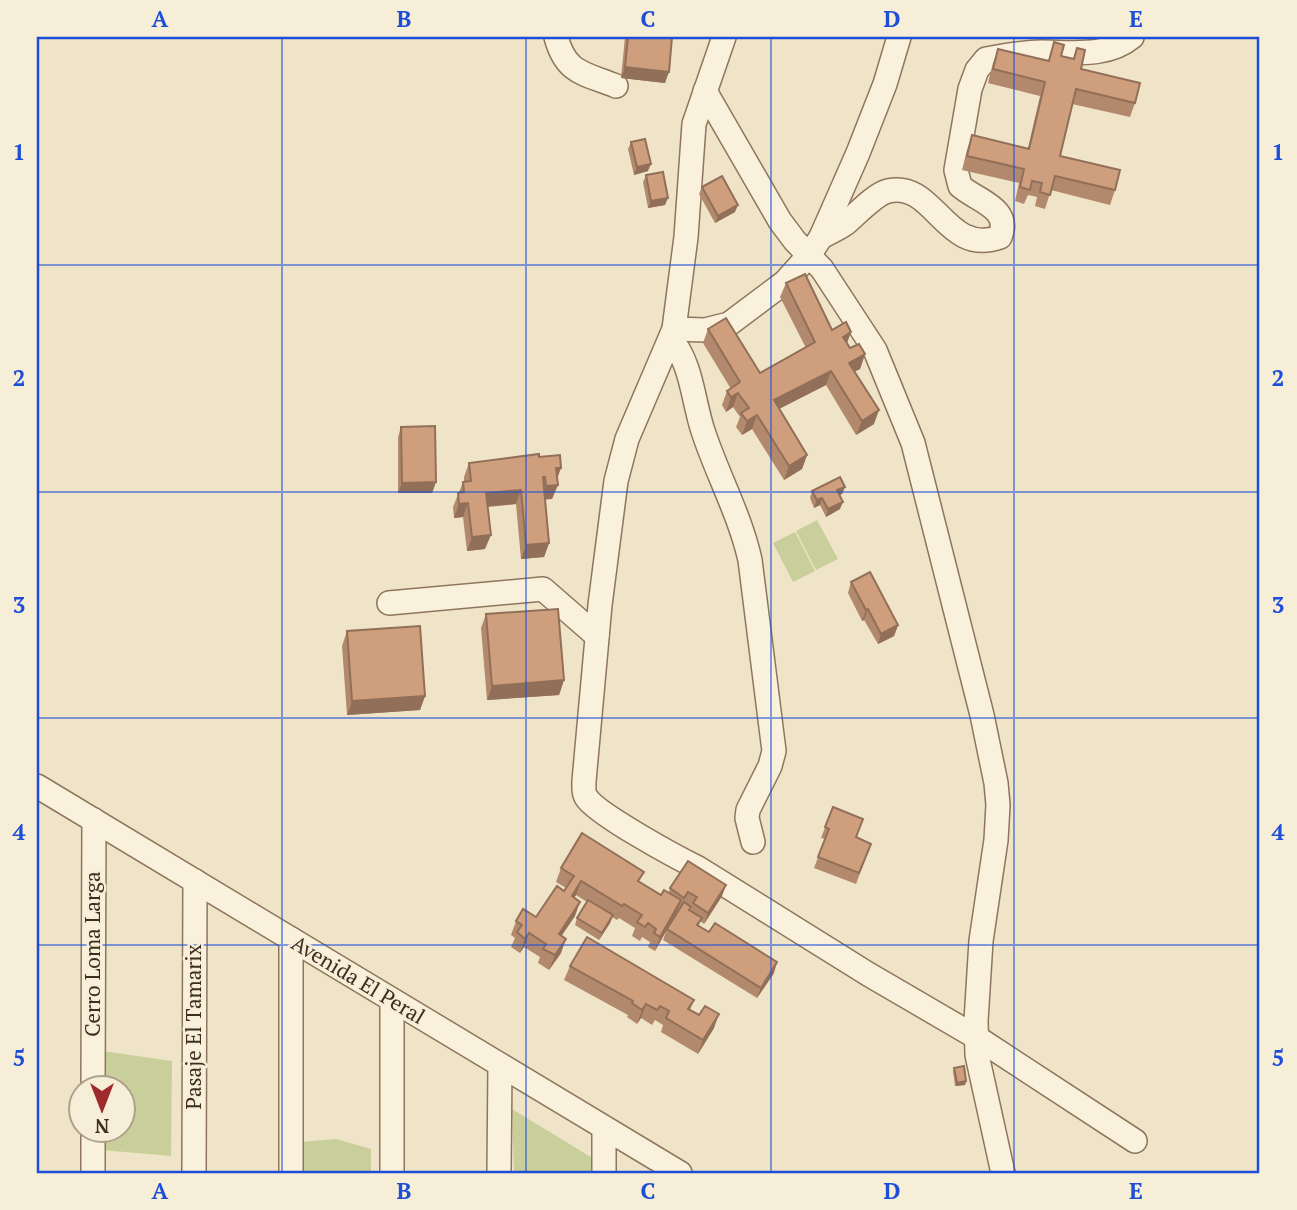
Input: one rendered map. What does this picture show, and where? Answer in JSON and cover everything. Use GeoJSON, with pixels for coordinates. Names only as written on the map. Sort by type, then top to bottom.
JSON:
{"type":"FeatureCollection","features":[{"type":"Feature","properties":{"kind":"street"},"geometry":{"type":"LineString","coordinates":[[556,37],[560,53],[573,68],[616,86]]}},
{"type":"Feature","properties":{"kind":"street"},"geometry":{"type":"LineString","coordinates":[[724,37],[692,134],[686,237],[672,334],[627,439],[619,467],[597,636],[585,795],[589,801],[674,856],[698,868],[868,975],[976,1037],[1135,1141]]}},
{"type":"Feature","properties":{"kind":"street"},"geometry":{"type":"LineString","coordinates":[[899,37],[885,84],[863,141],[816,246],[822,269],[874,350],[913,443],[982,715],[998,805],[996,840],[978,964],[976,1037],[983,1084],[1003,1173]]}},
{"type":"Feature","properties":{"kind":"street"},"geometry":{"type":"LineString","coordinates":[[672,334],[729,324],[785,282],[816,246],[885,192],[910,192],[971,241],[986,242],[1000,237],[1003,218],[996,210],[960,186],[956,170],[970,89],[977,70],[986,59],[1038,52],[1100,51],[1112,49],[1132,37]]}},
{"type":"Feature","properties":{"kind":"street"},"geometry":{"type":"LineString","coordinates":[[705,91],[779,221],[795,242],[816,246]]}},
{"type":"Feature","properties":{"kind":"street"},"geometry":{"type":"LineString","coordinates":[[672,334],[683,359],[703,431],[750,559],[774,751],[770,766],[748,810],[747,818],[753,842]]}},
{"type":"Feature","properties":{"kind":"street"},"geometry":{"type":"LineString","coordinates":[[389,603],[542,589],[597,636]]}},
{"type":"Feature","properties":{"kind":"street","name":"Avenida El Peral"},"geometry":{"type":"LineString","coordinates":[[37,786],[680,1173]]}},
{"type":"Feature","properties":{"kind":"street","name":"Cerro Loma Larga"},"geometry":{"type":"LineString","coordinates":[[93,1074],[94,820]]}},
{"type":"Feature","properties":{"kind":"street","name":"Pasaje El Tamarix"},"geometry":{"type":"LineString","coordinates":[[194,1173],[195,881]]}},
{"type":"Feature","properties":{"kind":"street"},"geometry":{"type":"LineString","coordinates":[[291,939],[291,1173]]}},
{"type":"Feature","properties":{"kind":"street"},"geometry":{"type":"LineString","coordinates":[[392,1000],[392,1173]]}},
{"type":"Feature","properties":{"kind":"street"},"geometry":{"type":"LineString","coordinates":[[499,1173],[500,1065]]}},
{"type":"Feature","properties":{"kind":"street"},"geometry":{"type":"LineString","coordinates":[[604,1128],[604,1173]]}},
{"type":"Feature","properties":{"kind":"street"},"geometry":{"type":"LineString","coordinates":[[93,1144],[93,1173]]}},
{"type":"Feature","properties":{"kind":"green space"},"geometry":{"type":"Polygon","coordinates":[[[817,520],[838,559],[816,570],[796,531],[817,520]]]}},
{"type":"Feature","properties":{"kind":"green space"},"geometry":{"type":"Polygon","coordinates":[[[795,532],[815,571],[793,582],[773,543],[795,532]]]}},
{"type":"Feature","properties":{"kind":"green space"},"geometry":{"type":"Polygon","coordinates":[[[103,1051],[172,1061],[171,1156],[102,1150],[102,1144],[136,1144],[136,1074],[103,1074],[103,1051]]]}},
{"type":"Feature","properties":{"kind":"green space"},"geometry":{"type":"Polygon","coordinates":[[[512,1109],[594,1159],[594,1173],[514,1173],[512,1109]]]}},
{"type":"Feature","properties":{"kind":"green space"},"geometry":{"type":"Polygon","coordinates":[[[336,1139],[371,1149],[371,1173],[301,1173],[302,1142],[336,1139]]]}},
{"type":"Feature","properties":{"kind":"building"},"geometry":{"type":"Polygon","coordinates":[[[628,37],[672,37],[669,72],[625,67],[628,37]]]}},
{"type":"Feature","properties":{"kind":"building"},"geometry":{"type":"Polygon","coordinates":[[[1054,42],[1064,45],[1061,56],[1074,59],[1077,48],[1085,50],[1081,69],[1140,83],[1135,103],[1076,89],[1060,156],[1120,170],[1115,190],[1055,176],[1050,195],[1040,192],[1042,183],[1032,181],[1030,190],[1020,187],[1024,169],[967,156],[972,135],[1029,149],[1045,82],[993,69],[998,49],[1049,61],[1054,42]]]}},
{"type":"Feature","properties":{"kind":"building"},"geometry":{"type":"Polygon","coordinates":[[[645,139],[651,164],[637,167],[631,142],[645,139]]]}},
{"type":"Feature","properties":{"kind":"building"},"geometry":{"type":"Polygon","coordinates":[[[663,172],[668,198],[651,201],[646,175],[663,172]]]}},
{"type":"Feature","properties":{"kind":"building"},"geometry":{"type":"Polygon","coordinates":[[[722,176],[738,205],[718,216],[702,187],[722,176]]]}},
{"type":"Feature","properties":{"kind":"building"},"geometry":{"type":"Polygon","coordinates":[[[805,274],[832,330],[846,322],[851,332],[843,337],[850,348],[859,344],[865,354],[849,363],[879,410],[862,421],[831,371],[774,400],[807,455],[789,466],[757,415],[747,421],[741,413],[749,408],[738,393],[731,397],[727,391],[740,382],[708,329],[726,318],[760,373],[815,342],[786,283],[805,274]]]}},
{"type":"Feature","properties":{"kind":"building"},"geometry":{"type":"Polygon","coordinates":[[[435,426],[436,482],[402,483],[401,427],[435,426]]]}},
{"type":"Feature","properties":{"kind":"building"},"geometry":{"type":"Polygon","coordinates":[[[539,454],[539,457],[560,455],[561,468],[556,468],[558,485],[546,486],[543,477],[549,543],[526,545],[521,490],[486,493],[491,535],[472,537],[468,503],[459,504],[458,493],[464,492],[463,482],[471,481],[469,463],[539,454]]]}},
{"type":"Feature","properties":{"kind":"building"},"geometry":{"type":"Polygon","coordinates":[[[840,477],[845,487],[837,490],[843,502],[828,509],[822,498],[817,500],[812,491],[840,477]]]}},
{"type":"Feature","properties":{"kind":"building"},"geometry":{"type":"Polygon","coordinates":[[[870,572],[898,625],[881,634],[851,582],[870,572]]]}},
{"type":"Feature","properties":{"kind":"building"},"geometry":{"type":"Polygon","coordinates":[[[558,609],[564,680],[492,686],[486,614],[558,609]]]}},
{"type":"Feature","properties":{"kind":"building"},"geometry":{"type":"Polygon","coordinates":[[[420,626],[425,696],[352,701],[347,631],[420,626]]]}},
{"type":"Feature","properties":{"kind":"building"},"geometry":{"type":"Polygon","coordinates":[[[833,807],[863,819],[856,837],[871,844],[859,873],[818,857],[829,829],[825,827],[833,807]]]}},
{"type":"Feature","properties":{"kind":"building"},"geometry":{"type":"Polygon","coordinates":[[[582,833],[644,872],[638,881],[661,895],[664,890],[681,900],[660,937],[654,933],[656,929],[648,923],[645,927],[637,922],[642,915],[581,881],[572,896],[580,902],[559,934],[566,939],[555,955],[543,949],[546,944],[529,933],[525,939],[517,932],[522,925],[516,921],[523,909],[536,917],[557,886],[564,891],[574,876],[561,868],[582,833]]]}},
{"type":"Feature","properties":{"kind":"building"},"geometry":{"type":"Polygon","coordinates":[[[688,861],[726,885],[708,913],[693,903],[697,897],[688,892],[684,898],[670,888],[688,861]]]}},
{"type":"Feature","properties":{"kind":"building"},"geometry":{"type":"Polygon","coordinates":[[[588,900],[613,915],[602,933],[577,918],[588,900]]]}},
{"type":"Feature","properties":{"kind":"building"},"geometry":{"type":"Polygon","coordinates":[[[684,902],[691,907],[689,910],[702,918],[697,925],[709,932],[715,923],[777,962],[761,988],[667,929],[684,902]]]}},
{"type":"Feature","properties":{"kind":"building"},"geometry":{"type":"Polygon","coordinates":[[[587,937],[694,1000],[688,1009],[699,1015],[705,1006],[719,1014],[703,1040],[666,1018],[669,1011],[660,1006],[657,1010],[646,1004],[642,1010],[632,1003],[633,1001],[570,966],[587,937]]]}},
{"type":"Feature","properties":{"kind":"building"},"geometry":{"type":"Polygon","coordinates":[[[964,1066],[966,1081],[957,1083],[954,1068],[964,1066]]]}}]}
